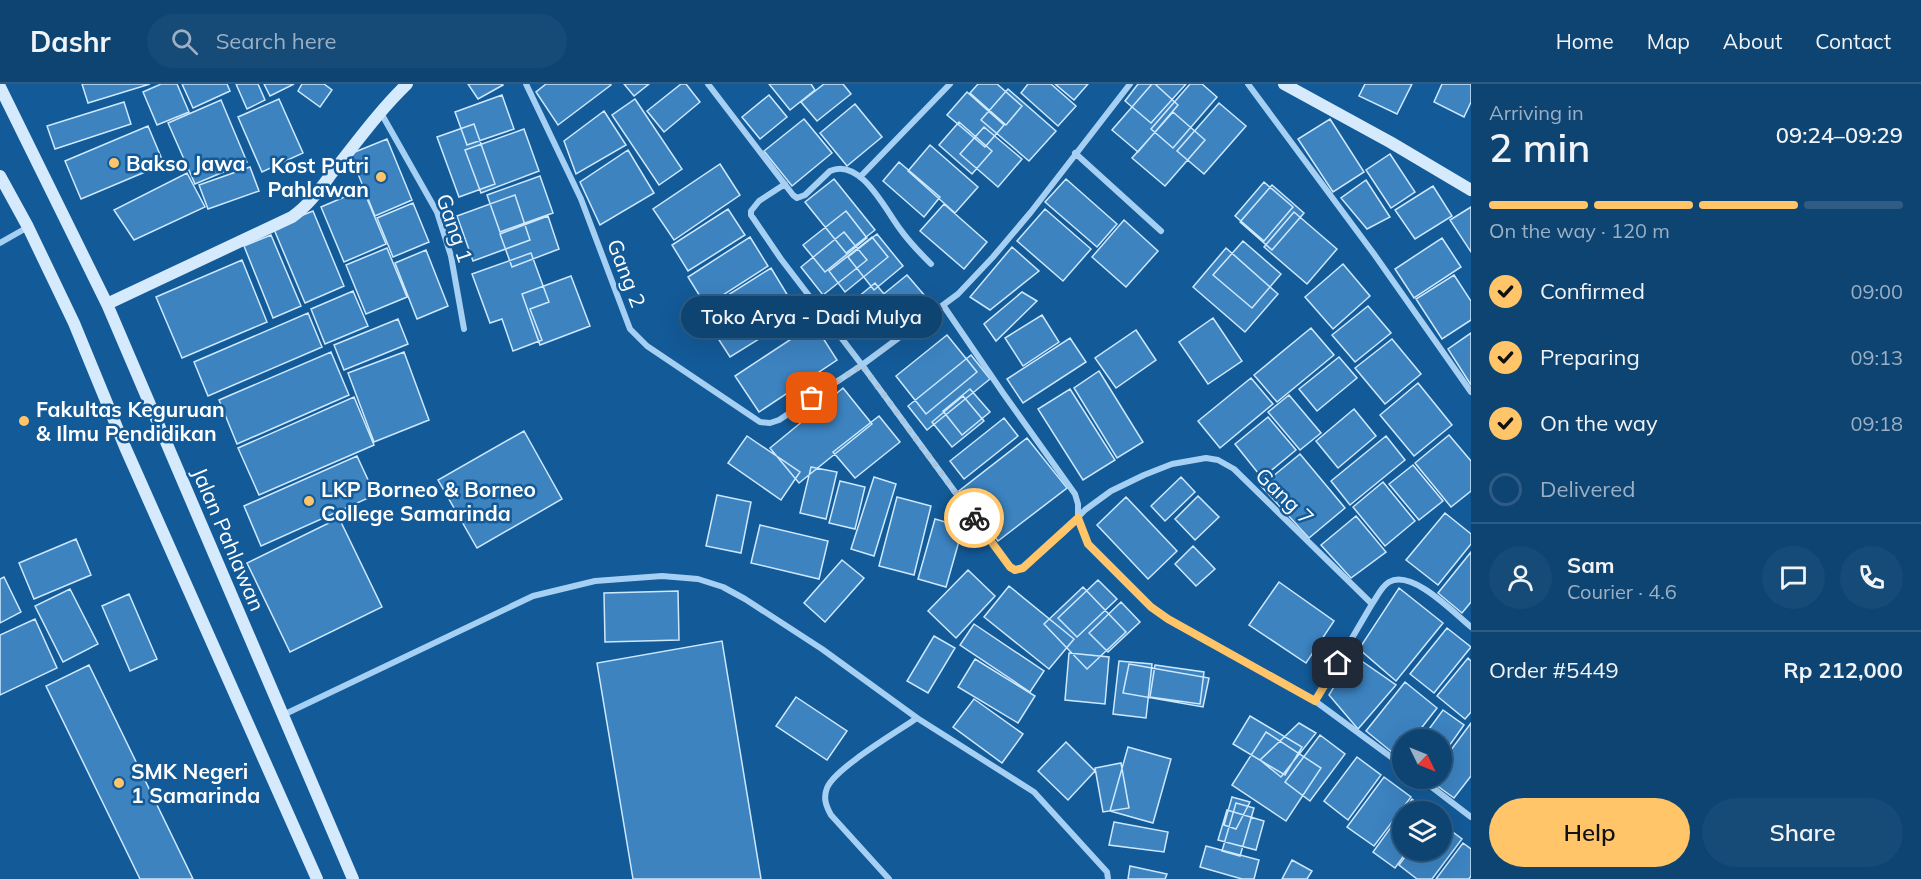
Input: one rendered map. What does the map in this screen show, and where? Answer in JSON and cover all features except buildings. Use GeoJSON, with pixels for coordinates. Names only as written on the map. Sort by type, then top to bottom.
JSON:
{"type":"FeatureCollection","features":[{"type":"Feature","properties":{"kind":"street"},"geometry":{"type":"LineString","coordinates":[[107,304],[292,217],[300,211],[407,84]]}},
{"type":"Feature","properties":{"kind":"street","name":"Gang 2"},"geometry":{"type":"LineString","coordinates":[[526,84],[581,199],[630,329],[647,346],[760,422],[770,423],[862,365]]}},
{"type":"Feature","properties":{"kind":"street"},"geometry":{"type":"LineString","coordinates":[[708,84],[797,198],[805,195],[830,171],[844,168],[860,177],[878,198],[901,232],[931,264]]}},
{"type":"Feature","properties":{"kind":"street"},"geometry":{"type":"LineString","coordinates":[[860,177],[950,84]]}},
{"type":"Feature","properties":{"kind":"street"},"geometry":{"type":"LineString","coordinates":[[784,184],[759,201],[750,211],[751,215],[780,259],[862,365],[958,294],[1016,230],[1130,84]]}},
{"type":"Feature","properties":{"kind":"street"},"geometry":{"type":"LineString","coordinates":[[1248,84],[1374,254],[1471,392]]}},
{"type":"Feature","properties":{"kind":"street"},"geometry":{"type":"LineString","coordinates":[[1289,85],[1390,141],[1471,190]]}},
{"type":"Feature","properties":{"kind":"street","name":"Jalan Pahlawan"},"geometry":{"type":"LineString","coordinates":[[0,87],[107,304],[353,879]]}},
{"type":"Feature","properties":{"kind":"street","name":"Gang 1"},"geometry":{"type":"LineString","coordinates":[[381,113],[437,212],[451,256],[464,329]]}},
{"type":"Feature","properties":{"kind":"street"},"geometry":{"type":"LineString","coordinates":[[1075,153],[1161,231]]}},
{"type":"Feature","properties":{"kind":"street"},"geometry":{"type":"LineString","coordinates":[[0,176],[28,226],[74,323],[125,447],[317,879]]}},
{"type":"Feature","properties":{"kind":"street"},"geometry":{"type":"LineString","coordinates":[[0,243],[28,226]]}},
{"type":"Feature","properties":{"kind":"street"},"geometry":{"type":"LineString","coordinates":[[944,304],[1003,393],[1075,494],[1078,518],[1088,544],[1151,607],[1168,619],[1315,701],[1392,758]]}},
{"type":"Feature","properties":{"kind":"street","name":"Gang 7"},"geometry":{"type":"LineString","coordinates":[[862,365],[1012,569],[1023,568],[1085,510],[1111,491],[1172,464],[1206,458],[1218,460],[1234,469],[1372,604]]}},
{"type":"Feature","properties":{"kind":"street"},"geometry":{"type":"LineString","coordinates":[[283,715],[533,596],[595,581],[672,576],[698,579],[723,587],[745,599],[822,649],[917,718],[1034,792],[1107,872],[1108,879]]}},
{"type":"Feature","properties":{"kind":"street"},"geometry":{"type":"LineString","coordinates":[[1315,701],[1372,604],[1385,585],[1396,579],[1407,580],[1419,585],[1471,627]]}},
{"type":"Feature","properties":{"kind":"street"},"geometry":{"type":"LineString","coordinates":[[889,879],[831,815],[825,799],[830,782],[842,770],[917,718]]}},
{"type":"Feature","properties":{"kind":"street"},"geometry":{"type":"LineString","coordinates":[[1434,789],[1471,817]]}},
{"type":"Feature","properties":{"kind":"way so far"},"geometry":{"type":"LineString","coordinates":[[812,398],[862,365],[974,518]]}},
{"type":"Feature","properties":{"kind":"place","name":"Bakso Jawa"},"geometry":{"type":"Point","coordinates":[114,163]}},
{"type":"Feature","properties":{"kind":"place","name":"Kost Putri Pahlawan"},"geometry":{"type":"Point","coordinates":[381,177]}},
{"type":"Feature","properties":{"kind":"place","name":"Toko Arya - Dadi Mulya"},"geometry":{"type":"Point","coordinates":[812,398]}},
{"type":"Feature","properties":{"kind":"place","name":"Fakultas Keguruan & Ilmu Pendidikan"},"geometry":{"type":"Point","coordinates":[24,421]}},
{"type":"Feature","properties":{"kind":"place","name":"LKP Borneo & Borneo College Samarinda"},"geometry":{"type":"Point","coordinates":[309,501]}},
{"type":"Feature","properties":{"kind":"place","name":"SMK Negeri 1 Samarinda"},"geometry":{"type":"Point","coordinates":[119,783]}},
{"type":"Feature","properties":{"kind":"route"},"geometry":{"type":"LineString","coordinates":[[974,518],[1010,567],[1015,570],[1023,568],[1078,518],[1088,544],[1151,607],[1168,619],[1315,701],[1338,663]]}}]}
